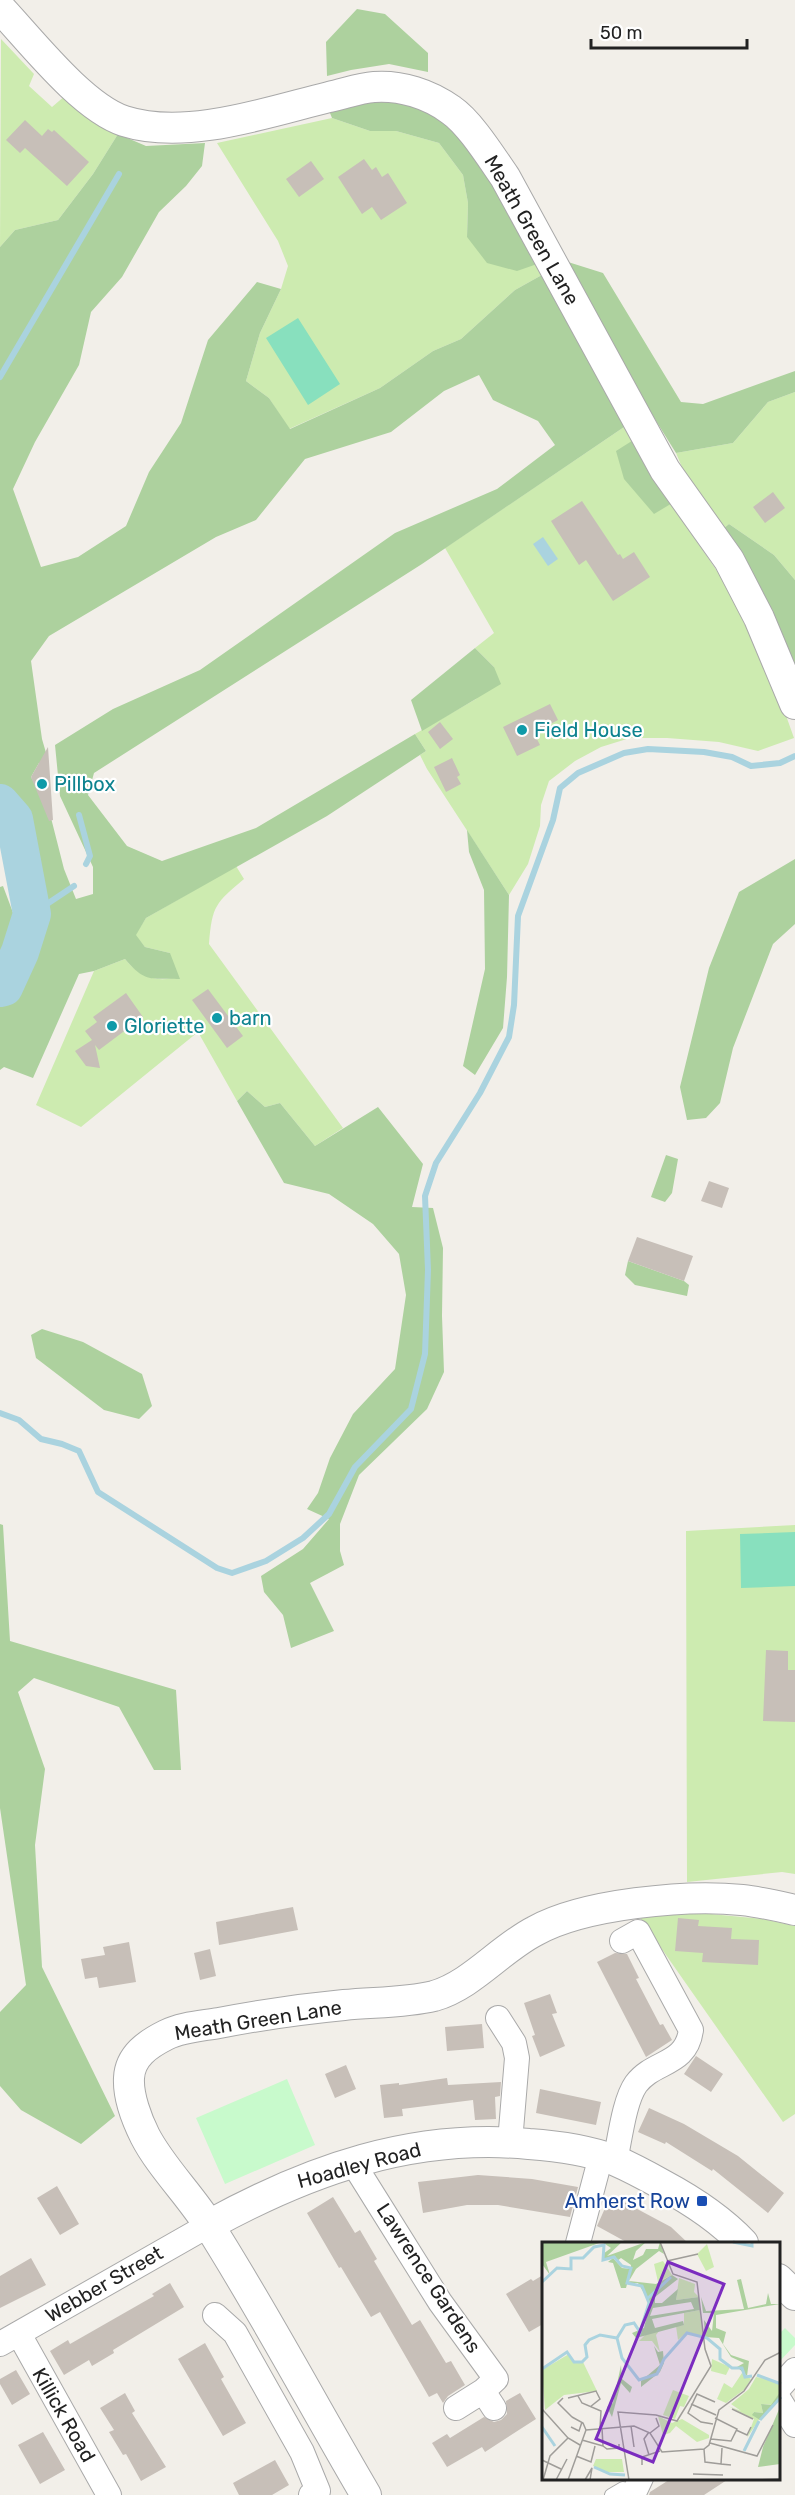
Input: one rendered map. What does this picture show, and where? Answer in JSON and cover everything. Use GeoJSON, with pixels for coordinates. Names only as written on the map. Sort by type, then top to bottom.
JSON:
{"type":"FeatureCollection","features":[{"type":"Feature","properties":{"kind":"street","name":"Meath Green Lane"},"geometry":{"type":"LineString","coordinates":[[0,8],[63,76],[93,103],[123,120],[159,128],[198,125],[251,117],[373,87],[398,88],[420,93],[452,110],[483,145],[505,177],[665,470],[729,560],[759,618],[795,704]]}},
{"type":"Feature","properties":{"kind":"street","name":"Meath Green Lane"},"geometry":{"type":"LineString","coordinates":[[366,2495],[209,2224],[147,2139],[132,2099],[129,2079],[132,2064],[140,2051],[168,2033],[247,2018],[420,1999],[439,1994],[456,1987],[532,1932],[567,1917],[645,1903],[717,1899],[742,1900],[795,1910]]}},
{"type":"Feature","properties":{"kind":"street"},"geometry":{"type":"LineString","coordinates":[[578,2242],[631,2093],[638,2081],[683,2052],[690,2040],[691,2030],[638,1932],[622,1941]]}},
{"type":"Feature","properties":{"kind":"street"},"geometry":{"type":"LineString","coordinates":[[498,2018],[514,2043],[517,2058],[510,2142]]}},
{"type":"Feature","properties":{"kind":"street","name":"Hoadley Road"},"geometry":{"type":"LineString","coordinates":[[209,2224],[253,2200],[295,2182],[398,2150],[456,2142],[510,2142],[558,2146],[608,2159],[686,2197],[742,2242]]}},
{"type":"Feature","properties":{"kind":"street","name":"Lawrence Gardens"},"geometry":{"type":"LineString","coordinates":[[353,2163],[440,2302],[496,2379],[489,2400],[456,2408]]}},
{"type":"Feature","properties":{"kind":"street","name":"Webber Street"},"geometry":{"type":"LineString","coordinates":[[9,2339],[209,2224]]}},
{"type":"Feature","properties":{"kind":"street"},"geometry":{"type":"LineString","coordinates":[[780,2280],[795,2295]]}},
{"type":"Feature","properties":{"kind":"street"},"geometry":{"type":"LineString","coordinates":[[215,2315],[235,2333],[302,2452],[316,2494]]}},
{"type":"Feature","properties":{"kind":"street","name":"Killick Road"},"geometry":{"type":"LineString","coordinates":[[9,2339],[109,2495]]}},
{"type":"Feature","properties":{"kind":"street"},"geometry":{"type":"LineString","coordinates":[[780,2387],[795,2370]]}},
{"type":"Feature","properties":{"kind":"street"},"geometry":{"type":"LineString","coordinates":[[780,2401],[795,2425]]}},
{"type":"Feature","properties":{"kind":"green space"},"geometry":{"type":"Polygon","coordinates":[[[357,9],[385,14],[428,53],[428,72],[389,64],[327,76],[326,42],[357,9]]]}},
{"type":"Feature","properties":{"kind":"green space"},"geometry":{"type":"Polygon","coordinates":[[[1,39],[34,74],[29,86],[52,107],[66,95],[118,134],[93,174],[58,220],[15,230],[0,247],[1,39]]]}},
{"type":"Feature","properties":{"kind":"green space"},"geometry":{"type":"Polygon","coordinates":[[[368,98],[417,101],[479,152],[540,263],[517,271],[487,263],[467,237],[468,203],[463,175],[439,143],[396,131],[370,131],[332,118],[328,108],[368,98]]]}},
{"type":"Feature","properties":{"kind":"green space"},"geometry":{"type":"Polygon","coordinates":[[[332,118],[370,131],[396,131],[439,143],[463,175],[468,203],[467,237],[540,263],[549,271],[515,290],[461,339],[433,351],[380,388],[289,429],[269,398],[246,381],[260,333],[281,289],[288,266],[278,241],[217,143],[332,118]]]}},
{"type":"Feature","properties":{"kind":"green space"},"geometry":{"type":"Polygon","coordinates":[[[118,134],[146,146],[205,143],[202,166],[186,186],[159,212],[122,277],[91,312],[79,365],[35,442],[13,489],[41,567],[78,557],[126,526],[149,472],[181,423],[208,340],[257,282],[281,289],[260,333],[246,381],[269,398],[290,429],[380,388],[433,351],[461,339],[515,290],[549,271],[627,425],[422,564],[94,773],[88,795],[127,846],[162,861],[256,828],[415,734],[426,751],[327,816],[146,918],[136,935],[145,947],[170,953],[180,979],[150,978],[139,973],[125,959],[79,974],[33,1078],[4,1067],[0,1070],[0,999],[16,977],[39,915],[28,870],[23,819],[0,791],[0,247],[15,230],[58,220],[93,174],[118,134]],[[479,375],[444,391],[391,432],[305,459],[256,520],[216,537],[49,636],[31,661],[42,739],[49,763],[39,763],[31,777],[49,810],[64,869],[76,899],[93,894],[93,867],[60,796],[55,745],[113,709],[200,670],[395,533],[497,489],[555,445],[538,421],[493,400],[479,375]]]}},
{"type":"Feature","properties":{"kind":"green space"},"geometry":{"type":"Polygon","coordinates":[[[568,262],[603,273],[681,402],[703,404],[795,371],[795,392],[768,402],[733,443],[676,453],[605,339],[568,262]]]}},
{"type":"Feature","properties":{"kind":"green space"},"geometry":{"type":"Polygon","coordinates":[[[298,318],[340,384],[308,405],[266,338],[298,318]]]}},
{"type":"Feature","properties":{"kind":"green space"},"geometry":{"type":"Polygon","coordinates":[[[795,392],[795,580],[774,555],[729,524],[723,529],[684,472],[676,453],[733,443],[768,402],[795,392]]]}},
{"type":"Feature","properties":{"kind":"green space"},"geometry":{"type":"Polygon","coordinates":[[[627,425],[674,502],[677,513],[724,581],[778,693],[794,738],[758,751],[719,742],[630,738],[601,747],[575,761],[549,781],[541,805],[540,826],[528,864],[509,895],[427,769],[420,755],[426,751],[415,734],[476,699],[494,667],[475,648],[494,633],[445,548],[627,425]]]}},
{"type":"Feature","properties":{"kind":"green space"},"geometry":{"type":"Polygon","coordinates":[[[635,439],[674,502],[654,514],[624,479],[616,451],[635,439]]]}},
{"type":"Feature","properties":{"kind":"green space"},"geometry":{"type":"Polygon","coordinates":[[[729,524],[774,555],[795,580],[795,677],[723,529],[729,524]]]}},
{"type":"Feature","properties":{"kind":"green space"},"geometry":{"type":"Polygon","coordinates":[[[475,648],[494,667],[501,684],[422,731],[411,700],[475,648]]]}},
{"type":"Feature","properties":{"kind":"green space"},"geometry":{"type":"Polygon","coordinates":[[[467,830],[509,895],[503,1028],[475,1075],[463,1066],[485,969],[484,890],[469,852],[467,830]]]}},
{"type":"Feature","properties":{"kind":"green space"},"geometry":{"type":"Polygon","coordinates":[[[795,859],[795,924],[773,944],[733,1048],[720,1103],[706,1118],[687,1120],[680,1087],[709,968],[739,892],[795,859]]]}},
{"type":"Feature","properties":{"kind":"green space"},"geometry":{"type":"Polygon","coordinates":[[[236,866],[244,879],[217,906],[212,921],[209,944],[343,1128],[315,1146],[280,1103],[265,1107],[247,1091],[237,1101],[198,1032],[81,1127],[36,1105],[94,971],[125,959],[134,968],[152,978],[171,978],[170,953],[145,947],[135,935],[146,918],[236,866]]]}},
{"type":"Feature","properties":{"kind":"green space"},"geometry":{"type":"Polygon","coordinates":[[[3,886],[15,918],[0,967],[0,887],[3,886]]]}},
{"type":"Feature","properties":{"kind":"green space"},"geometry":{"type":"Polygon","coordinates":[[[247,1091],[265,1107],[280,1103],[315,1146],[378,1107],[423,1164],[412,1207],[433,1208],[443,1248],[444,1372],[427,1409],[359,1475],[340,1524],[340,1551],[344,1565],[310,1583],[334,1631],[291,1648],[283,1615],[264,1592],[261,1576],[303,1549],[329,1519],[307,1509],[318,1493],[330,1458],[353,1414],[395,1369],[406,1295],[399,1254],[373,1224],[329,1194],[284,1183],[237,1101],[247,1091]]]}},
{"type":"Feature","properties":{"kind":"green space"},"geometry":{"type":"Polygon","coordinates":[[[666,1155],[678,1159],[672,1193],[665,1202],[651,1197],[666,1155]]]}},
{"type":"Feature","properties":{"kind":"green space"},"geometry":{"type":"Polygon","coordinates":[[[628,1261],[684,1281],[689,1285],[687,1296],[635,1285],[625,1275],[628,1261]]]}},
{"type":"Feature","properties":{"kind":"green space"},"geometry":{"type":"Polygon","coordinates":[[[42,1329],[83,1342],[142,1374],[152,1406],[139,1419],[104,1410],[36,1358],[31,1335],[42,1329]]]}},
{"type":"Feature","properties":{"kind":"green space"},"geometry":{"type":"Polygon","coordinates":[[[0,1524],[3,1525],[10,1641],[176,1690],[181,1770],[154,1770],[119,1707],[34,1678],[18,1692],[45,1769],[35,1845],[42,1967],[115,2116],[81,2144],[21,2110],[0,2086],[0,2012],[26,1985],[0,1808],[0,1524]]]}},
{"type":"Feature","properties":{"kind":"green space"},"geometry":{"type":"Polygon","coordinates":[[[795,1525],[795,1874],[782,1872],[687,1882],[686,1531],[795,1525]]]}},
{"type":"Feature","properties":{"kind":"green space"},"geometry":{"type":"Polygon","coordinates":[[[795,1532],[795,1586],[741,1588],[740,1534],[795,1532]]]}},
{"type":"Feature","properties":{"kind":"green space"},"geometry":{"type":"Polygon","coordinates":[[[690,1912],[763,1919],[795,1926],[795,2114],[783,2122],[638,1915],[690,1912]]]}},
{"type":"Feature","properties":{"kind":"green space"},"geometry":{"type":"Polygon","coordinates":[[[287,2079],[315,2145],[225,2184],[196,2118],[287,2079]]]}},
{"type":"Feature","properties":{"kind":"green space"},"geometry":{"type":"Polygon","coordinates":[[[785,2328],[795,2338],[795,2345],[780,2361],[780,2333],[785,2328]]]}},
{"type":"Feature","properties":{"kind":"water"},"geometry":{"type":"Polygon","coordinates":[[[543,537],[558,559],[548,566],[533,544],[543,537]]]}},
{"type":"Feature","properties":{"kind":"building"},"geometry":{"type":"Polygon","coordinates":[[[25,120],[42,136],[48,129],[52,132],[54,130],[89,162],[67,186],[25,148],[20,153],[6,140],[25,120]]]}},
{"type":"Feature","properties":{"kind":"building"},"geometry":{"type":"Polygon","coordinates":[[[364,159],[372,170],[376,167],[382,177],[388,173],[407,203],[381,220],[372,207],[362,214],[338,177],[364,159]]]}},
{"type":"Feature","properties":{"kind":"building"},"geometry":{"type":"Polygon","coordinates":[[[311,161],[324,179],[299,197],[286,179],[311,161]]]}},
{"type":"Feature","properties":{"kind":"building"},"geometry":{"type":"Polygon","coordinates":[[[773,492],[785,508],[765,523],[753,507],[773,492]]]}},
{"type":"Feature","properties":{"kind":"building"},"geometry":{"type":"Polygon","coordinates":[[[582,501],[618,555],[620,554],[623,559],[634,552],[650,577],[613,601],[586,560],[579,565],[551,521],[582,501]]]}},
{"type":"Feature","properties":{"kind":"building","name":"Field House"},"geometry":{"type":"Polygon","coordinates":[[[550,704],[558,720],[534,733],[540,745],[517,756],[503,727],[550,704]]]}},
{"type":"Feature","properties":{"kind":"building"},"geometry":{"type":"Polygon","coordinates":[[[440,722],[453,739],[440,749],[428,732],[440,722]]]}},
{"type":"Feature","properties":{"kind":"building"},"geometry":{"type":"Polygon","coordinates":[[[48,747],[53,820],[49,821],[31,777],[48,747]]]}},
{"type":"Feature","properties":{"kind":"building"},"geometry":{"type":"Polygon","coordinates":[[[452,758],[460,775],[457,777],[461,784],[446,792],[434,767],[452,758]]]}},
{"type":"Feature","properties":{"kind":"building","name":"barn"},"geometry":{"type":"Polygon","coordinates":[[[208,989],[243,1036],[227,1048],[192,1000],[208,989]]]}},
{"type":"Feature","properties":{"kind":"building","name":"Gloriette"},"geometry":{"type":"Polygon","coordinates":[[[126,993],[143,1017],[99,1050],[95,1045],[100,1068],[86,1066],[75,1051],[92,1040],[85,1031],[97,1022],[93,1017],[126,993]]]}},
{"type":"Feature","properties":{"kind":"building"},"geometry":{"type":"Polygon","coordinates":[[[709,1181],[729,1188],[722,1208],[701,1201],[709,1181]]]}},
{"type":"Feature","properties":{"kind":"building"},"geometry":{"type":"Polygon","coordinates":[[[637,1237],[693,1256],[684,1281],[628,1261],[637,1237]]]}},
{"type":"Feature","properties":{"kind":"building"},"geometry":{"type":"Polygon","coordinates":[[[766,1650],[788,1651],[788,1670],[795,1670],[795,1722],[763,1721],[766,1650]]]}},
{"type":"Feature","properties":{"kind":"building"},"geometry":{"type":"Polygon","coordinates":[[[293,1907],[298,1930],[219,1945],[216,1922],[293,1907]]]}},
{"type":"Feature","properties":{"kind":"building"},"geometry":{"type":"Polygon","coordinates":[[[678,1918],[699,1920],[698,1926],[732,1928],[731,1939],[759,1940],[758,1965],[702,1962],[703,1953],[675,1951],[678,1918]]]}},
{"type":"Feature","properties":{"kind":"building"},"geometry":{"type":"Polygon","coordinates":[[[129,1942],[136,1982],[99,1988],[97,1977],[85,1979],[81,1959],[105,1955],[103,1947],[129,1942]]]}},
{"type":"Feature","properties":{"kind":"building"},"geometry":{"type":"Polygon","coordinates":[[[210,1949],[216,1976],[200,1980],[194,1953],[210,1949]]]}},
{"type":"Feature","properties":{"kind":"building"},"geometry":{"type":"Polygon","coordinates":[[[615,1953],[627,1954],[639,1978],[636,1979],[660,2025],[663,2024],[672,2040],[646,2057],[597,1962],[615,1953]]]}},
{"type":"Feature","properties":{"kind":"building"},"geometry":{"type":"Polygon","coordinates":[[[550,1994],[557,2013],[552,2014],[565,2046],[540,2057],[524,2003],[550,1994]]]}},
{"type":"Feature","properties":{"kind":"building"},"geometry":{"type":"Polygon","coordinates":[[[482,2024],[484,2048],[447,2051],[445,2027],[482,2024]]]}},
{"type":"Feature","properties":{"kind":"building"},"geometry":{"type":"Polygon","coordinates":[[[696,2056],[723,2074],[711,2092],[684,2074],[696,2056]]]}},
{"type":"Feature","properties":{"kind":"building"},"geometry":{"type":"Polygon","coordinates":[[[346,2065],[356,2089],[335,2098],[325,2074],[346,2065]]]}},
{"type":"Feature","properties":{"kind":"building"},"geometry":{"type":"Polygon","coordinates":[[[447,2078],[448,2085],[501,2082],[500,2096],[495,2097],[496,2119],[475,2120],[473,2100],[402,2109],[403,2116],[384,2118],[380,2085],[399,2083],[399,2085],[447,2078]]]}},
{"type":"Feature","properties":{"kind":"building"},"geometry":{"type":"Polygon","coordinates":[[[540,2089],[601,2102],[596,2125],[536,2113],[540,2089]]]}},
{"type":"Feature","properties":{"kind":"building"},"geometry":{"type":"Polygon","coordinates":[[[649,2108],[684,2124],[738,2156],[784,2193],[768,2213],[713,2169],[712,2171],[666,2142],[665,2144],[638,2132],[649,2108]]]}},
{"type":"Feature","properties":{"kind":"building"},"geometry":{"type":"Polygon","coordinates":[[[478,2175],[532,2179],[578,2187],[570,2217],[498,2205],[467,2205],[423,2213],[418,2182],[478,2175]]]}},
{"type":"Feature","properties":{"kind":"building"},"geometry":{"type":"Polygon","coordinates":[[[57,2186],[79,2224],[60,2235],[37,2198],[57,2186]]]}},
{"type":"Feature","properties":{"kind":"building"},"geometry":{"type":"Polygon","coordinates":[[[611,2195],[671,2227],[687,2242],[626,2242],[597,2226],[611,2195]]]}},
{"type":"Feature","properties":{"kind":"building"},"geometry":{"type":"Polygon","coordinates":[[[333,2197],[355,2233],[360,2230],[377,2259],[374,2261],[412,2325],[420,2320],[446,2363],[451,2361],[465,2385],[448,2396],[443,2403],[437,2393],[429,2397],[380,2312],[371,2317],[307,2213],[333,2197]]]}},
{"type":"Feature","properties":{"kind":"building"},"geometry":{"type":"Polygon","coordinates":[[[31,2258],[46,2285],[0,2308],[0,2276],[31,2258]]]}},
{"type":"Feature","properties":{"kind":"building"},"geometry":{"type":"Polygon","coordinates":[[[542,2276],[542,2325],[529,2332],[506,2294],[531,2279],[533,2281],[542,2276]]]}},
{"type":"Feature","properties":{"kind":"building"},"geometry":{"type":"Polygon","coordinates":[[[170,2283],[184,2307],[113,2350],[114,2353],[92,2366],[89,2360],[64,2375],[50,2351],[68,2340],[70,2344],[154,2296],[152,2294],[170,2283]]]}},
{"type":"Feature","properties":{"kind":"building"},"geometry":{"type":"Polygon","coordinates":[[[205,2343],[224,2377],[221,2379],[246,2423],[223,2436],[178,2359],[205,2343]]]}},
{"type":"Feature","properties":{"kind":"building"},"geometry":{"type":"Polygon","coordinates":[[[16,2370],[30,2394],[12,2405],[0,2384],[0,2379],[16,2370]]]}},
{"type":"Feature","properties":{"kind":"building"},"geometry":{"type":"Polygon","coordinates":[[[125,2393],[135,2411],[132,2413],[166,2467],[141,2481],[126,2454],[123,2455],[109,2432],[114,2430],[100,2408],[125,2393]]]}},
{"type":"Feature","properties":{"kind":"building"},"geometry":{"type":"Polygon","coordinates":[[[520,2393],[536,2419],[485,2452],[482,2447],[447,2467],[432,2443],[447,2434],[450,2438],[484,2417],[494,2422],[501,2420],[507,2414],[506,2401],[520,2393]]]}},
{"type":"Feature","properties":{"kind":"building"},"geometry":{"type":"Polygon","coordinates":[[[43,2432],[65,2470],[40,2484],[18,2445],[43,2432]]]}},
{"type":"Feature","properties":{"kind":"building"},"geometry":{"type":"Polygon","coordinates":[[[275,2460],[289,2485],[272,2495],[239,2495],[233,2483],[275,2460]]]}},
{"type":"Feature","properties":{"kind":"building"},"geometry":{"type":"Polygon","coordinates":[[[669,2480],[727,2480],[704,2495],[649,2495],[669,2480]]]}},
{"type":"Feature","properties":{"kind":"waterway"},"geometry":{"type":"LineString","coordinates":[[0,377],[119,174]]}},
{"type":"Feature","properties":{"kind":"waterway"},"geometry":{"type":"LineString","coordinates":[[0,1413],[19,1420],[41,1439],[79,1451],[98,1492],[217,1568],[232,1573],[266,1561],[303,1538],[329,1514],[355,1467],[411,1409],[425,1354],[428,1270],[425,1196],[436,1163],[480,1093],[509,1037],[514,1005],[518,916],[553,820],[560,788],[578,773],[624,753],[648,749],[704,752],[732,757],[751,766],[780,763],[795,756]]}},
{"type":"Feature","properties":{"kind":"waterway"},"geometry":{"type":"LineString","coordinates":[[0,803],[14,819],[32,914],[20,952],[4,987],[0,988]]}},
{"type":"Feature","properties":{"kind":"waterway"},"geometry":{"type":"LineString","coordinates":[[79,815],[90,856],[86,864]]}},
{"type":"Feature","properties":{"kind":"waterway"},"geometry":{"type":"LineString","coordinates":[[32,914],[74,886]]}},
{"type":"Feature","properties":{"kind":"place","name":"Field House"},"geometry":{"type":"Point","coordinates":[522,730]}},
{"type":"Feature","properties":{"kind":"place","name":"Pillbox"},"geometry":{"type":"Point","coordinates":[42,784]}},
{"type":"Feature","properties":{"kind":"place","name":"barn"},"geometry":{"type":"Point","coordinates":[217,1018]}},
{"type":"Feature","properties":{"kind":"place","name":"Gloriette"},"geometry":{"type":"Point","coordinates":[112,1026]}},
{"type":"Feature","properties":{"kind":"place","name":"Amherst Row"},"geometry":{"type":"Point","coordinates":[702,2201]}}]}
